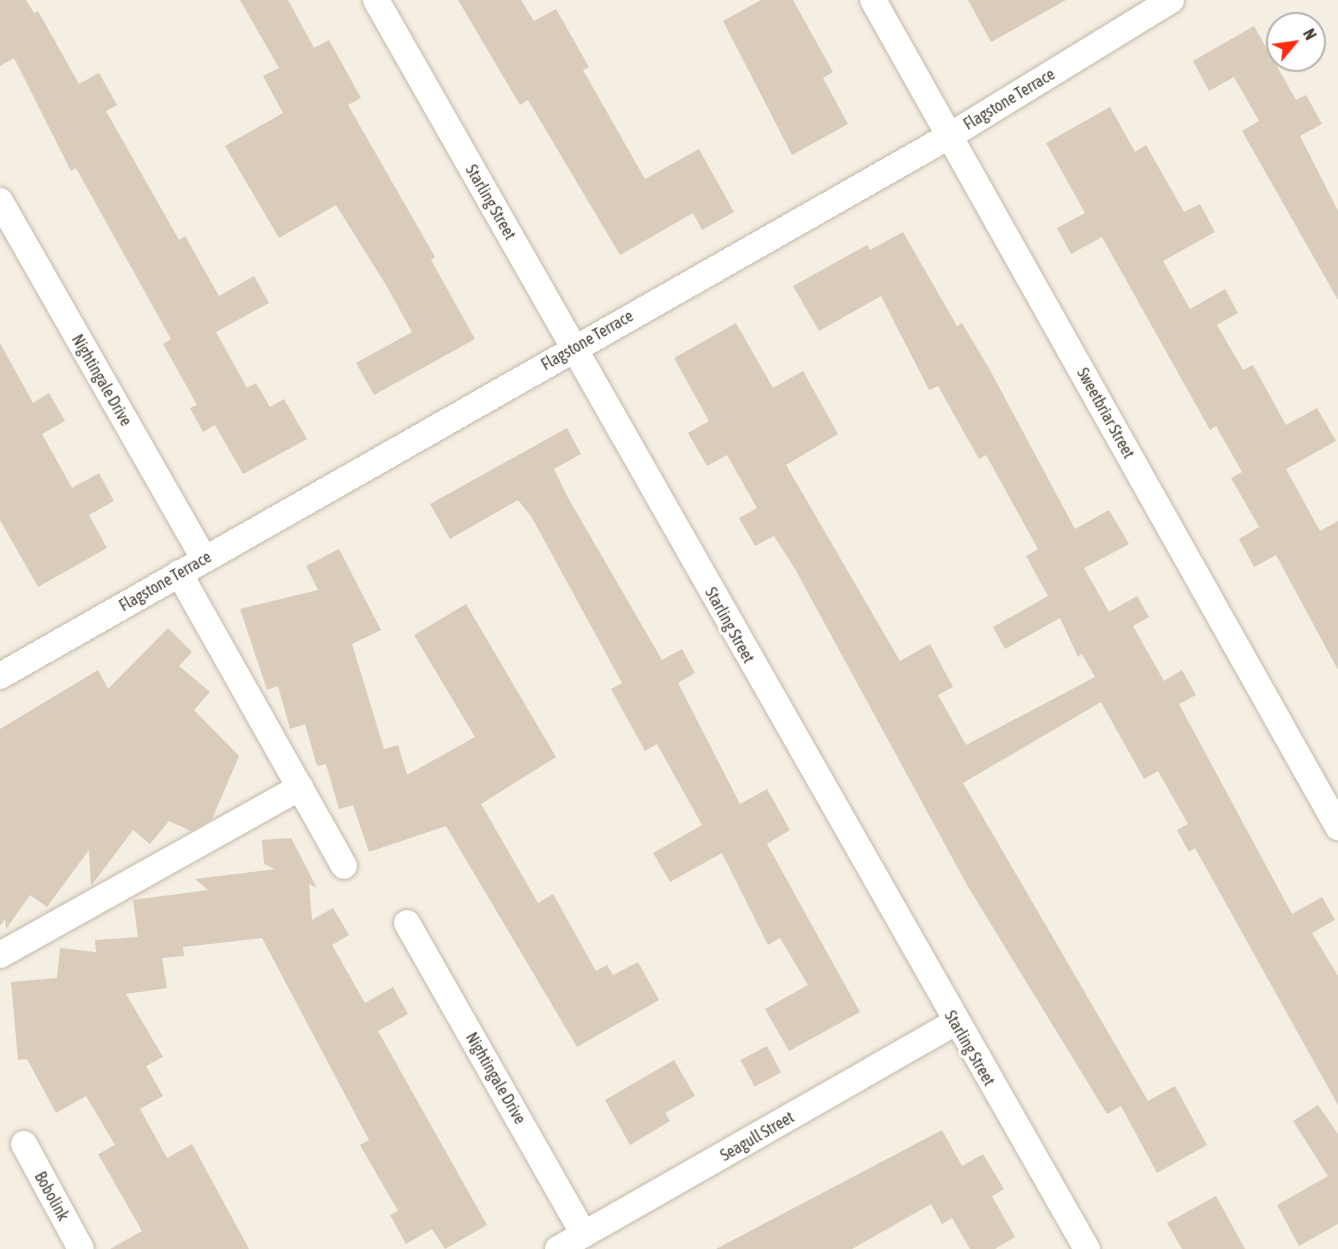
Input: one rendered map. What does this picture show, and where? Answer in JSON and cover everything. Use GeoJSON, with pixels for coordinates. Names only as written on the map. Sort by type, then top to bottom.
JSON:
{"type":"FeatureCollection","features":[{"type":"Feature","properties":{"kind":"street","name":"Starling Street"},"geometry":{"type":"LineString","coordinates":[[376,0],[955,1023],[1088,1249]]}},
{"type":"Feature","properties":{"kind":"street","name":"Sweetbriar Street"},"geometry":{"type":"LineString","coordinates":[[873,0],[1338,826]]}},
{"type":"Feature","properties":{"kind":"street","name":"Flagstone Terrace"},"geometry":{"type":"LineString","coordinates":[[0,676],[573,347],[951,135],[1171,0]]}},
{"type":"Feature","properties":{"kind":"street","name":"Nightingale Drive"},"geometry":{"type":"LineString","coordinates":[[0,201],[204,559]]}},
{"type":"Feature","properties":{"kind":"street"},"geometry":{"type":"LineString","coordinates":[[179,573],[344,866]]}},
{"type":"Feature","properties":{"kind":"street"},"geometry":{"type":"LineString","coordinates":[[0,955],[300,787]]}},
{"type":"Feature","properties":{"kind":"street","name":"Nightingale Drive"},"geometry":{"type":"LineString","coordinates":[[407,923],[584,1234]]}},
{"type":"Feature","properties":{"kind":"street","name":"Seagull Street"},"geometry":{"type":"LineString","coordinates":[[558,1249],[955,1023]]}},
{"type":"Feature","properties":{"kind":"street","name":"Bobolink"},"geometry":{"type":"LineString","coordinates":[[24,1143],[81,1249]]}},
{"type":"Feature","properties":{"kind":"building"},"geometry":{"type":"Polygon","coordinates":[[[0,0],[26,0],[34,13],[38,11],[79,84],[99,73],[117,105],[106,111],[179,240],[185,236],[219,296],[254,276],[269,303],[216,332],[247,388],[256,383],[270,407],[284,399],[307,439],[243,474],[215,425],[203,432],[190,408],[197,405],[163,344],[171,339],[76,168],[71,171],[14,58],[0,66],[0,0]]]}},
{"type":"Feature","properties":{"kind":"building"},"geometry":{"type":"Polygon","coordinates":[[[240,0],[288,0],[314,48],[329,40],[361,98],[348,105],[435,257],[431,260],[475,339],[374,395],[356,363],[412,332],[386,285],[336,205],[279,238],[225,146],[283,113],[263,76],[279,68],[240,0]]]}},
{"type":"Feature","properties":{"kind":"building"},"geometry":{"type":"Polygon","coordinates":[[[458,0],[521,0],[534,21],[556,9],[589,67],[583,70],[645,179],[699,149],[734,212],[702,230],[693,213],[620,255],[528,100],[520,105],[458,0]]]}},
{"type":"Feature","properties":{"kind":"building"},"geometry":{"type":"Polygon","coordinates":[[[761,0],[793,0],[833,72],[823,78],[848,124],[792,155],[723,21],[761,0]]]}},
{"type":"Feature","properties":{"kind":"building"},"geometry":{"type":"Polygon","coordinates":[[[968,0],[1066,0],[991,42],[968,0]]]}},
{"type":"Feature","properties":{"kind":"building"},"geometry":{"type":"Polygon","coordinates":[[[1254,26],[1266,47],[1266,72],[1280,72],[1296,100],[1306,95],[1322,124],[1300,136],[1338,211],[1338,300],[1242,131],[1259,121],[1234,77],[1209,91],[1193,61],[1254,26]]]}},
{"type":"Feature","properties":{"kind":"building"},"geometry":{"type":"Polygon","coordinates":[[[1110,107],[1135,152],[1146,145],[1184,212],[1200,204],[1215,232],[1163,261],[1190,309],[1225,289],[1238,313],[1217,325],[1243,370],[1253,365],[1286,425],[1317,408],[1336,441],[1286,469],[1320,531],[1338,521],[1338,670],[1276,555],[1254,567],[1239,539],[1259,527],[1231,478],[1242,472],[1216,426],[1210,430],[1102,237],[1071,254],[1057,228],[1085,213],[1046,143],[1110,107]]]}},
{"type":"Feature","properties":{"kind":"building"},"geometry":{"type":"Polygon","coordinates":[[[903,232],[957,326],[962,323],[991,372],[1075,529],[1109,510],[1129,544],[1084,568],[1109,612],[1137,596],[1149,617],[1133,626],[1164,681],[1182,670],[1196,695],[1179,704],[1292,914],[1322,897],[1335,920],[1312,933],[1338,976],[1338,1105],[1195,848],[1189,852],[1177,830],[1188,824],[1158,771],[1144,779],[1101,702],[963,783],[1148,1101],[1175,1086],[1207,1145],[1157,1173],[1121,1106],[1107,1114],[967,885],[795,569],[774,536],[755,546],[739,518],[757,508],[727,455],[707,466],[688,433],[709,421],[674,358],[736,323],[773,388],[803,371],[838,434],[786,465],[900,661],[930,644],[953,687],[938,695],[966,745],[1095,677],[1082,654],[1078,657],[1060,618],[1005,649],[993,627],[1048,596],[1026,556],[1038,549],[986,455],[979,459],[938,386],[929,390],[881,296],[819,331],[793,286],[867,245],[870,250],[903,232]]]}},
{"type":"Feature","properties":{"kind":"building"},"geometry":{"type":"Polygon","coordinates":[[[0,343],[33,403],[49,393],[65,421],[42,434],[72,488],[99,473],[114,501],[89,515],[107,548],[38,587],[0,520],[0,343]]]}},
{"type":"Feature","properties":{"kind":"building"},"geometry":{"type":"Polygon","coordinates":[[[567,428],[581,454],[554,469],[567,496],[662,660],[682,649],[695,673],[678,683],[740,804],[767,789],[790,830],[767,844],[860,1012],[789,1051],[765,1009],[808,985],[780,938],[768,945],[722,853],[670,882],[653,853],[702,825],[657,744],[645,751],[611,689],[622,683],[531,516],[518,500],[450,539],[430,504],[567,428]]]}},
{"type":"Feature","properties":{"kind":"building"},"geometry":{"type":"Polygon","coordinates":[[[339,549],[381,630],[352,644],[384,749],[398,745],[407,775],[475,737],[414,635],[466,604],[556,757],[481,804],[538,903],[553,894],[596,971],[607,965],[613,975],[638,962],[659,1000],[577,1047],[446,826],[369,852],[353,805],[339,809],[326,764],[317,766],[305,724],[290,729],[278,686],[267,690],[240,609],[318,590],[306,566],[339,549]]]}},
{"type":"Feature","properties":{"kind":"building"},"geometry":{"type":"Polygon","coordinates":[[[168,628],[192,652],[179,666],[210,692],[194,710],[239,756],[212,819],[191,831],[169,821],[150,844],[133,830],[91,886],[89,850],[47,907],[30,895],[6,929],[5,919],[0,926],[0,729],[98,670],[108,689],[168,628]]]}},
{"type":"Feature","properties":{"kind":"building"},"geometry":{"type":"Polygon","coordinates":[[[291,838],[317,888],[309,884],[312,920],[333,908],[349,935],[332,945],[365,1003],[393,987],[408,1014],[378,1031],[487,1225],[445,1249],[432,1229],[406,1244],[390,1215],[398,1211],[360,1145],[369,1140],[262,938],[183,947],[184,956],[162,958],[167,988],[126,994],[163,1057],[146,1066],[163,1096],[140,1109],[167,1158],[192,1144],[249,1249],[110,1249],[142,1231],[98,1154],[115,1145],[86,1096],[56,1113],[27,1059],[18,1060],[11,982],[57,978],[60,948],[96,952],[95,940],[138,937],[133,900],[208,890],[195,879],[275,869],[264,864],[262,840],[291,838]]]}},
{"type":"Feature","properties":{"kind":"building"},"geometry":{"type":"Polygon","coordinates":[[[767,1046],[781,1072],[755,1087],[741,1060],[767,1046]]]}},
{"type":"Feature","properties":{"kind":"building"},"geometry":{"type":"Polygon","coordinates":[[[674,1060],[695,1096],[665,1113],[670,1121],[630,1145],[605,1100],[674,1060]]]}},
{"type":"Feature","properties":{"kind":"building"},"geometry":{"type":"Polygon","coordinates":[[[1318,1105],[1338,1134],[1338,1224],[1299,1246],[1277,1205],[1328,1176],[1293,1121],[1318,1105]]]}},
{"type":"Feature","properties":{"kind":"building"},"geometry":{"type":"Polygon","coordinates":[[[942,1130],[962,1166],[983,1154],[1004,1189],[992,1196],[1015,1237],[995,1249],[970,1249],[952,1218],[942,1224],[931,1204],[852,1249],[716,1249],[942,1130]]]}},
{"type":"Feature","properties":{"kind":"building"},"geometry":{"type":"Polygon","coordinates":[[[1216,1196],[1245,1249],[1182,1249],[1167,1223],[1216,1196]]]}}]}
